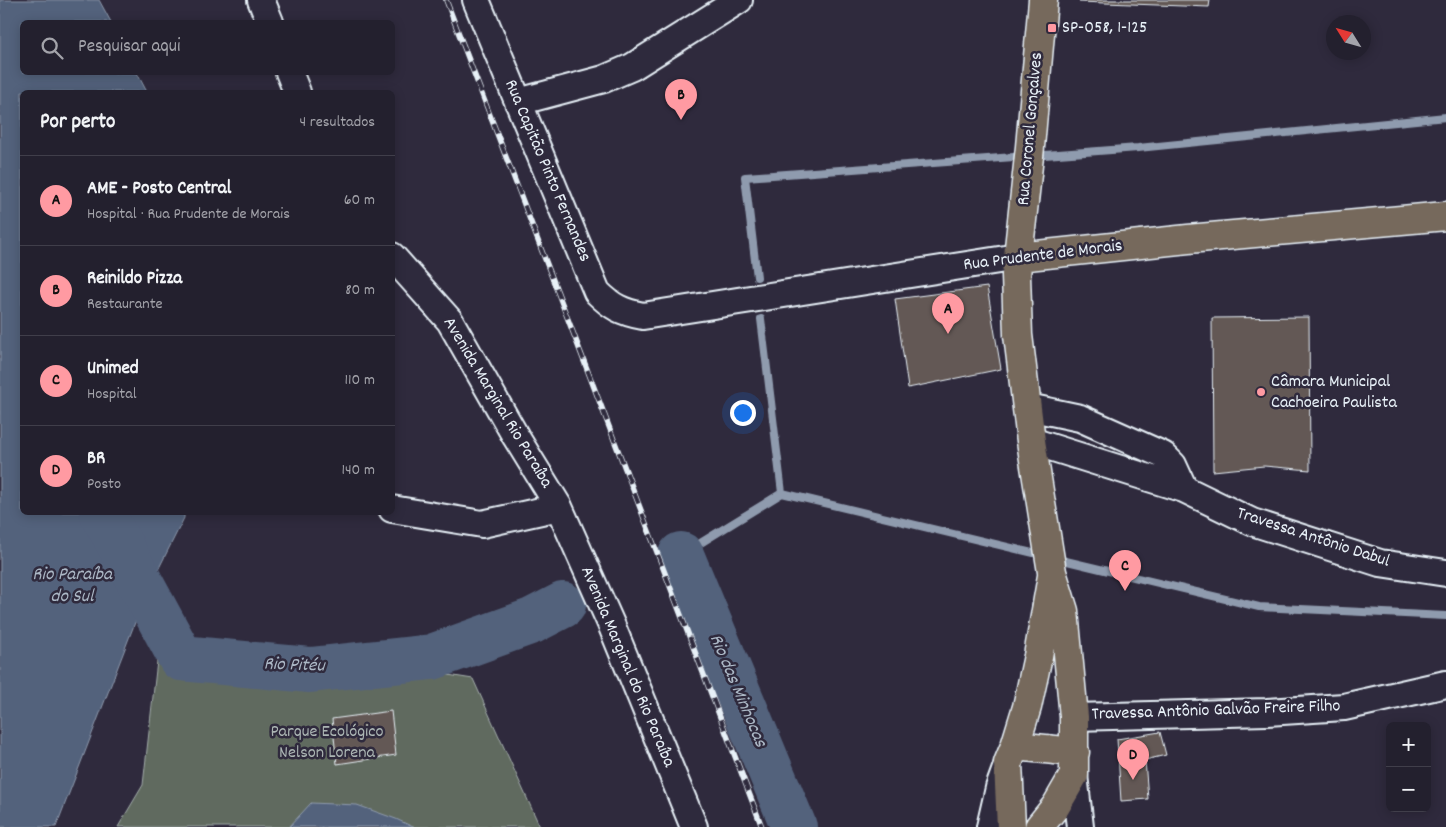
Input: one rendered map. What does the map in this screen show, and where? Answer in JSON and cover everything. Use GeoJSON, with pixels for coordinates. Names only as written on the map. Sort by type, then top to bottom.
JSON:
{"type":"FeatureCollection","features":[{"type":"Feature","properties":{"kind":"main road","name":"Rua Coronel Gonçalves"},"geometry":{"type":"LineString","coordinates":[[1042,0],[1016,275],[1016,296],[1018,335],[1031,441],[1052,572]]}},
{"type":"Feature","properties":{"kind":"main road","name":"Rua Prudente de Morais"},"geometry":{"type":"LineString","coordinates":[[1018,258],[1446,216]]}},
{"type":"Feature","properties":{"kind":"main road"},"geometry":{"type":"LineString","coordinates":[[1038,827],[1056,806],[1074,763],[1074,717],[1064,611],[1052,572]]}},
{"type":"Feature","properties":{"kind":"main road"},"geometry":{"type":"LineString","coordinates":[[1011,827],[1009,813],[1012,754],[1038,656],[1052,572]]}},
{"type":"Feature","properties":{"kind":"main road"},"geometry":{"type":"LineString","coordinates":[[1012,754],[1074,763]]}},
{"type":"Feature","properties":{"kind":"street"},"geometry":{"type":"LineString","coordinates":[[262,0],[269,20]]}},
{"type":"Feature","properties":{"kind":"street","name":"Rua Capitão Pinto Fernandes"},"geometry":{"type":"LineString","coordinates":[[476,0],[597,292],[609,304],[625,312],[643,316]]}},
{"type":"Feature","properties":{"kind":"street"},"geometry":{"type":"LineString","coordinates":[[488,29],[492,0]]}},
{"type":"Feature","properties":{"kind":"street"},"geometry":{"type":"LineString","coordinates":[[518,102],[604,79],[632,67],[739,0]]}},
{"type":"Feature","properties":{"kind":"street"},"geometry":{"type":"LineString","coordinates":[[291,75],[296,90]]}},
{"type":"Feature","properties":{"kind":"street","name":"Rua Prudente de Morais"},"geometry":{"type":"LineString","coordinates":[[643,316],[1018,258]]}},
{"type":"Feature","properties":{"kind":"street","name":"Avenida Marginal Rio Paraíba"},"geometry":{"type":"LineString","coordinates":[[395,259],[450,321],[516,437],[559,507]]}},
{"type":"Feature","properties":{"kind":"street"},"geometry":{"type":"LineString","coordinates":[[1028,407],[1080,418],[1163,455],[1173,465],[1184,489]]}},
{"type":"Feature","properties":{"kind":"street","name":"Travessa Antônio Dabul"},"geometry":{"type":"LineString","coordinates":[[1031,441],[1184,489],[1252,522],[1279,531],[1380,562],[1446,573]]}},
{"type":"Feature","properties":{"kind":"street"},"geometry":{"type":"LineString","coordinates":[[395,510],[482,524],[559,507]]}},
{"type":"Feature","properties":{"kind":"street","name":"Avenida Marginal do Rio Paraíba"},"geometry":{"type":"LineString","coordinates":[[559,507],[611,624],[694,827]]}},
{"type":"Feature","properties":{"kind":"street","name":"Travessa Antônio Galvão Freire Filho"},"geometry":{"type":"LineString","coordinates":[[1074,717],[1268,712],[1344,707],[1446,684]]}},
{"type":"Feature","properties":{"kind":"street"},"geometry":{"type":"LineString","coordinates":[[990,827],[999,788],[1012,754]]}},
{"type":"Feature","properties":{"kind":"street"},"geometry":{"type":"LineString","coordinates":[[1074,763],[1080,827]]}},
{"type":"Feature","properties":{"kind":"green space","name":"Parque Ecológico Nelson Lorena"},"geometry":{"type":"Polygon","coordinates":[[[335,657],[473,679],[540,827],[118,827],[143,785],[157,661],[260,665],[335,657]]]}},
{"type":"Feature","properties":{"kind":"water","name":"Rio Paraíba do Sul"},"geometry":{"type":"Polygon","coordinates":[[[0,0],[99,0],[110,20],[20,20],[20,75],[138,75],[146,90],[20,90],[20,515],[184,515],[184,518],[146,594],[56,827],[0,827],[0,0]]]}},
{"type":"Feature","properties":{"kind":"water"},"geometry":{"type":"Polygon","coordinates":[[[311,803],[357,805],[413,827],[289,827],[311,803]]]}},
{"type":"Feature","properties":{"kind":"building"},"geometry":{"type":"Polygon","coordinates":[[[1080,0],[1210,0],[1209,7],[1079,2],[1080,0]]]}},
{"type":"Feature","properties":{"kind":"building"},"geometry":{"type":"Polygon","coordinates":[[[987,287],[1001,369],[908,388],[895,299],[987,287]]]}},
{"type":"Feature","properties":{"kind":"building","name":"Câmara Municipal Cachoeira Paulista"},"geometry":{"type":"Polygon","coordinates":[[[1309,317],[1310,470],[1264,466],[1213,471],[1212,318],[1309,317]]]}},
{"type":"Feature","properties":{"kind":"building"},"geometry":{"type":"Polygon","coordinates":[[[391,711],[396,755],[337,764],[332,719],[391,711]]]}},
{"type":"Feature","properties":{"kind":"building"},"geometry":{"type":"Polygon","coordinates":[[[1160,732],[1166,755],[1145,760],[1148,799],[1121,801],[1117,739],[1160,732]]]}},
{"type":"Feature","properties":{"kind":"waterway"},"geometry":{"type":"LineString","coordinates":[[1045,155],[1138,148],[1446,117]]}},
{"type":"Feature","properties":{"kind":"waterway"},"geometry":{"type":"LineString","coordinates":[[757,277],[745,177],[1014,157]]}},
{"type":"Feature","properties":{"kind":"waterway"},"geometry":{"type":"LineString","coordinates":[[761,319],[782,493]]}},
{"type":"Feature","properties":{"kind":"waterway"},"geometry":{"type":"LineString","coordinates":[[681,555],[782,493],[1259,607],[1446,616]]}},
{"type":"Feature","properties":{"kind":"waterway","name":"Rio Pitéu"},"geometry":{"type":"LineString","coordinates":[[104,515],[181,658],[310,670],[432,657],[532,621],[563,605]]}},
{"type":"Feature","properties":{"kind":"waterway","name":"Rio das Minhocas"},"geometry":{"type":"LineString","coordinates":[[681,555],[794,827]]}},
{"type":"Feature","properties":{"kind":"railway"},"geometry":{"type":"LineString","coordinates":[[446,0],[762,827]]}},
{"type":"Feature","properties":{"kind":"place","name":"SP-058, 1-125"},"geometry":{"type":"Point","coordinates":[1052,28]}},
{"type":"Feature","properties":{"kind":"place","name":"Reinildo Pizza"},"geometry":{"type":"Point","coordinates":[681,120]}},
{"type":"Feature","properties":{"kind":"place","name":"AME - Posto Central"},"geometry":{"type":"Point","coordinates":[948,334]}},
{"type":"Feature","properties":{"kind":"place","name":"Câmara Municipal Cachoeira Paulista"},"geometry":{"type":"Point","coordinates":[1261,392]}},
{"type":"Feature","properties":{"kind":"place","name":"Unimed"},"geometry":{"type":"Point","coordinates":[1125,591]}},
{"type":"Feature","properties":{"kind":"place","name":"BR"},"geometry":{"type":"Point","coordinates":[1133,780]}}]}
